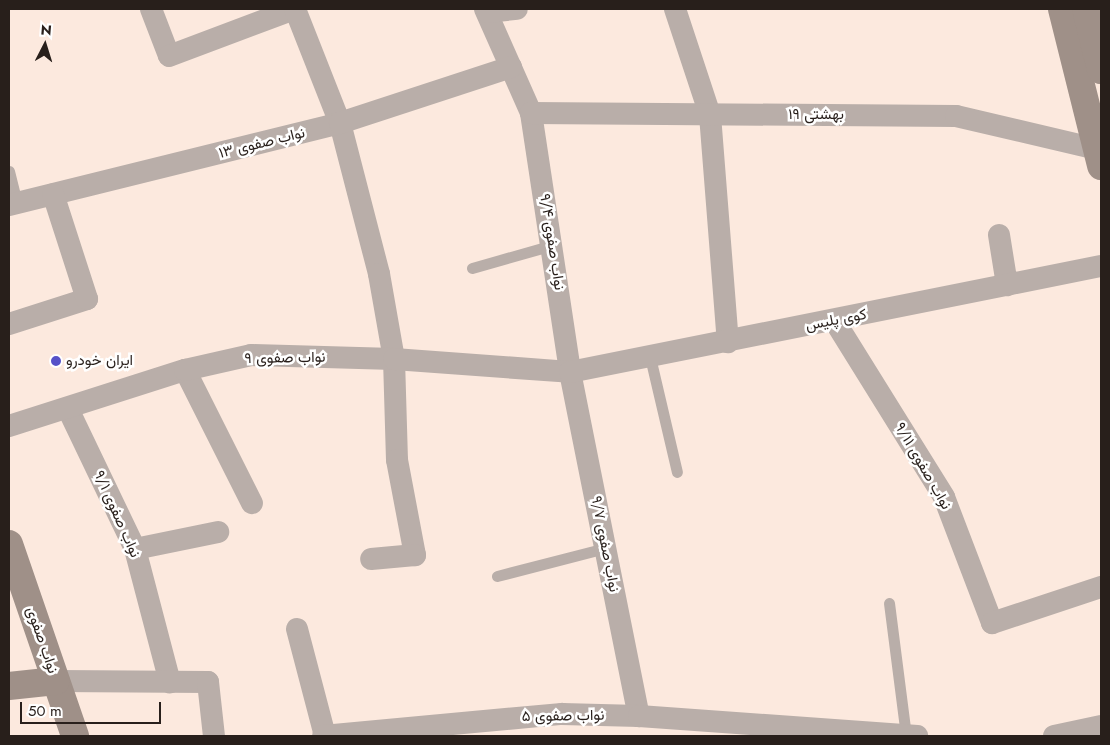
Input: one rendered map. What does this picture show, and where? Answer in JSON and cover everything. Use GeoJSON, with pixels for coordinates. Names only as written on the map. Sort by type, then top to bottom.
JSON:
{"type":"FeatureCollection","features":[{"type":"Feature","properties":{"kind":"main road"},"geometry":{"type":"LineString","coordinates":[[1062,9],[1099,158]]}},
{"type":"Feature","properties":{"kind":"main road"},"geometry":{"type":"LineString","coordinates":[[1086,9],[1101,70]]}},
{"type":"Feature","properties":{"kind":"main road","name":"نواب صفوی"},"geometry":{"type":"LineString","coordinates":[[9,544],[75,736]]}},
{"type":"Feature","properties":{"kind":"main road"},"geometry":{"type":"LineString","coordinates":[[9,686],[56,681]]}},
{"type":"Feature","properties":{"kind":"street"},"geometry":{"type":"LineString","coordinates":[[151,9],[169,56],[295,9],[340,123],[379,274],[394,359],[397,460],[415,555],[371,559]]}},
{"type":"Feature","properties":{"kind":"street"},"geometry":{"type":"LineString","coordinates":[[486,10],[517,9]]}},
{"type":"Feature","properties":{"kind":"street"},"geometry":{"type":"LineString","coordinates":[[675,9],[710,115],[728,342]]}},
{"type":"Feature","properties":{"kind":"street","name":"نواب صفوی ۹/۴"},"geometry":{"type":"LineString","coordinates":[[486,10],[531,113],[553,245],[570,372]]}},
{"type":"Feature","properties":{"kind":"street","name":"نواب صفوی ۱۳"},"geometry":{"type":"LineString","coordinates":[[13,204],[340,123],[511,67]]}},
{"type":"Feature","properties":{"kind":"street","name":"بهشتی ۱۹"},"geometry":{"type":"LineString","coordinates":[[531,113],[956,116],[1099,158]]}},
{"type":"Feature","properties":{"kind":"street"},"geometry":{"type":"LineString","coordinates":[[9,324],[87,299],[53,194]]}},
{"type":"Feature","properties":{"kind":"street"},"geometry":{"type":"LineString","coordinates":[[999,235],[1007,285]]}},
{"type":"Feature","properties":{"kind":"street","name":"کوی پلیس"},"geometry":{"type":"LineString","coordinates":[[570,372],[728,342],[1101,266]]}},
{"type":"Feature","properties":{"kind":"street","name":"نواب صفوی ۹/۱۱"},"geometry":{"type":"LineString","coordinates":[[834,320],[944,497],[992,622],[1101,587]]}},
{"type":"Feature","properties":{"kind":"street","name":"نواب صفوی ۹"},"geometry":{"type":"LineString","coordinates":[[9,426],[68,409],[185,370],[251,355],[394,359],[570,372]]}},
{"type":"Feature","properties":{"kind":"street"},"geometry":{"type":"LineString","coordinates":[[185,370],[252,503]]}},
{"type":"Feature","properties":{"kind":"street","name":"نواب صفوی ۹/۷"},"geometry":{"type":"LineString","coordinates":[[570,372],[639,716]]}},
{"type":"Feature","properties":{"kind":"street","name":"نواب صفوی ۹/۱"},"geometry":{"type":"LineString","coordinates":[[68,409],[135,548],[170,682]]}},
{"type":"Feature","properties":{"kind":"street"},"geometry":{"type":"LineString","coordinates":[[135,548],[218,532]]}},
{"type":"Feature","properties":{"kind":"street"},"geometry":{"type":"LineString","coordinates":[[297,629],[324,736]]}},
{"type":"Feature","properties":{"kind":"street"},"geometry":{"type":"LineString","coordinates":[[56,681],[208,682],[214,736]]}},
{"type":"Feature","properties":{"kind":"street","name":"نواب صفوی ۵"},"geometry":{"type":"LineString","coordinates":[[324,736],[509,717],[562,714],[639,716],[804,732],[911,736]]}},
{"type":"Feature","properties":{"kind":"street"},"geometry":{"type":"LineString","coordinates":[[1054,736],[1101,726]]}},
{"type":"Feature","properties":{"kind":"lane"},"geometry":{"type":"LineString","coordinates":[[9,171],[13,204]]}},
{"type":"Feature","properties":{"kind":"lane"},"geometry":{"type":"LineString","coordinates":[[472,268],[553,245]]}},
{"type":"Feature","properties":{"kind":"lane"},"geometry":{"type":"LineString","coordinates":[[650,357],[676,472]]}},
{"type":"Feature","properties":{"kind":"lane"},"geometry":{"type":"LineString","coordinates":[[497,576],[605,548]]}},
{"type":"Feature","properties":{"kind":"lane"},"geometry":{"type":"LineString","coordinates":[[889,603],[911,736]]}},
{"type":"Feature","properties":{"kind":"place","name":"ایران خودرو"},"geometry":{"type":"Point","coordinates":[56,361]}}]}
